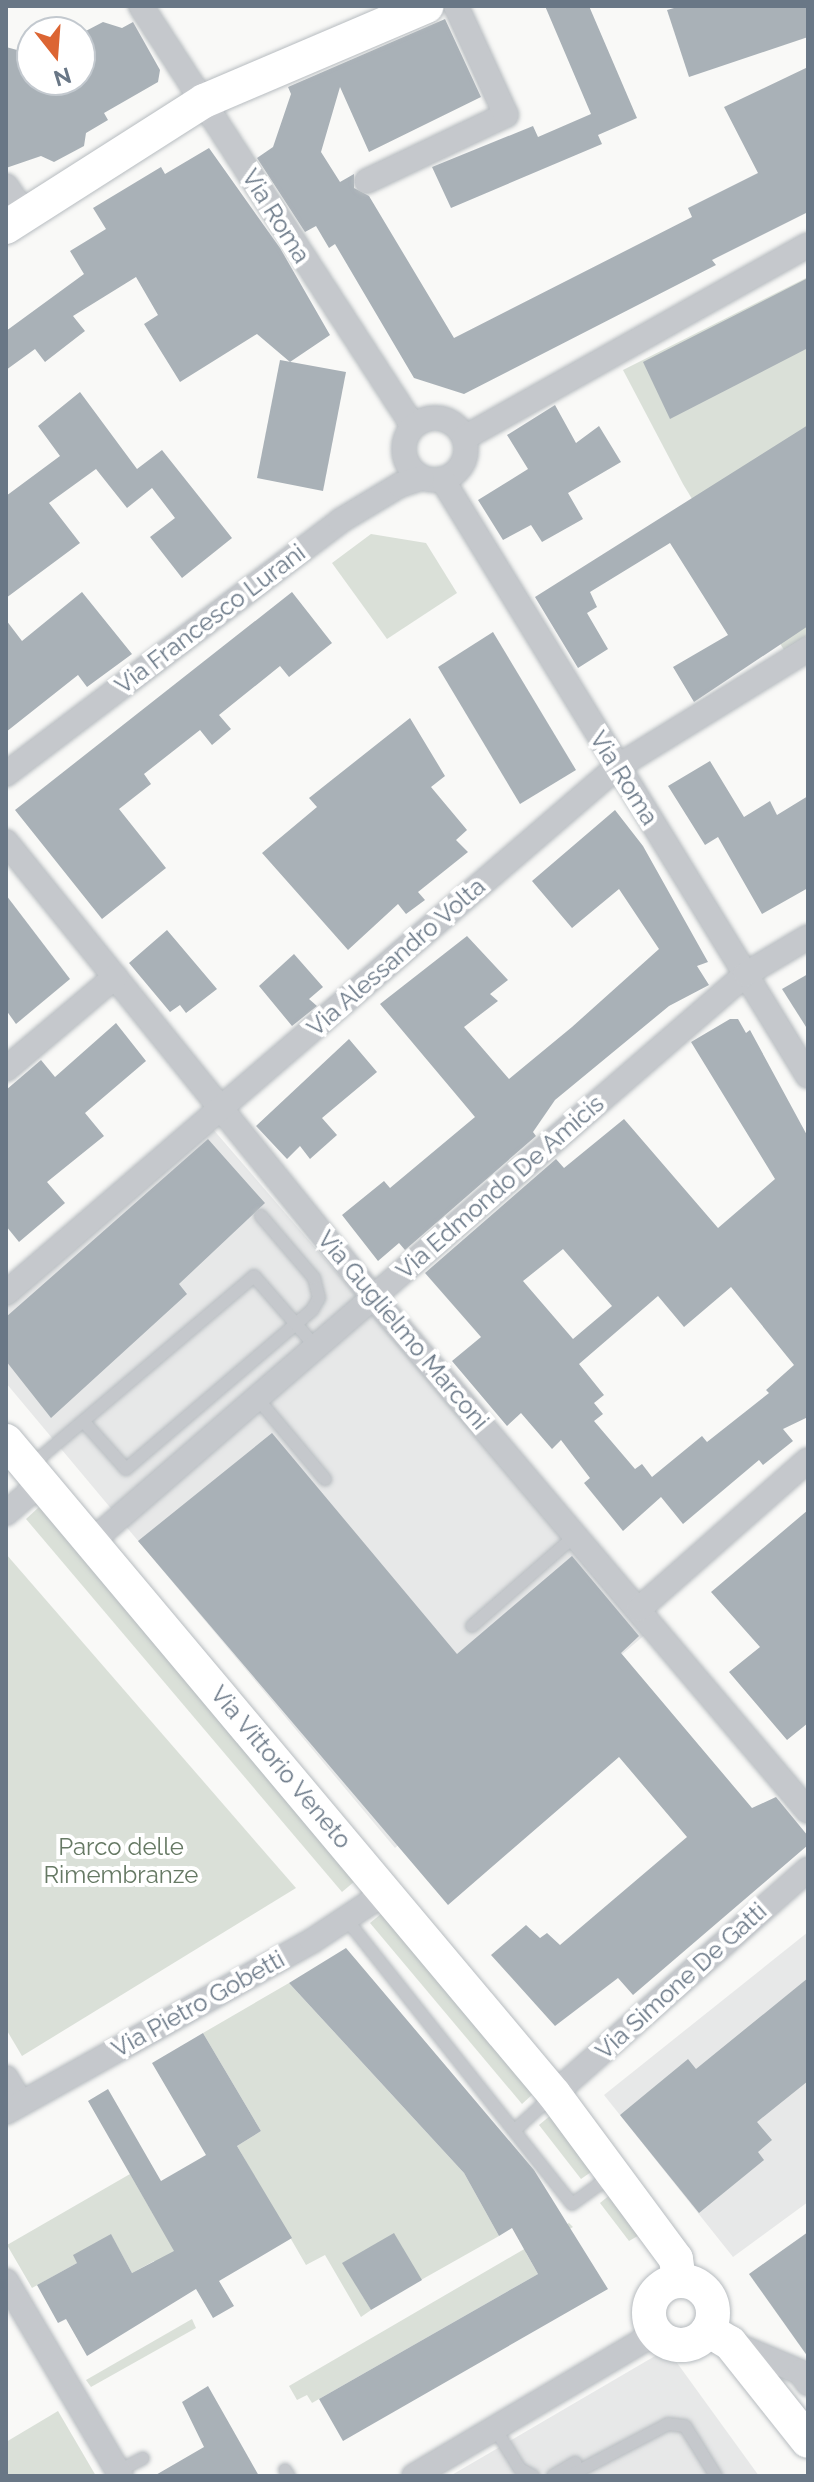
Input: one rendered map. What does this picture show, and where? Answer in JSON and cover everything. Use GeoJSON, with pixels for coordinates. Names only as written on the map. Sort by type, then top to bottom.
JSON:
{"type":"FeatureCollection","features":[{"type":"Feature","properties":{"kind":"main road"},"geometry":{"type":"LineString","coordinates":[[16,220],[204,101],[427,6]]}},
{"type":"Feature","properties":{"kind":"main road","name":"Via Vittorio Veneto"},"geometry":{"type":"LineString","coordinates":[[6,1441],[554,2094],[676,2259],[679,2281]]}},
{"type":"Feature","properties":{"kind":"main road"},"geometry":{"type":"LineString","coordinates":[[719,2336],[683,2345],[656,2333],[650,2305],[660,2289],[679,2281],[706,2292],[719,2336],[808,2441]]}},
{"type":"Feature","properties":{"kind":"street","name":"Via Roma"},"geometry":{"type":"LineString","coordinates":[[141,6],[413,426]]}},
{"type":"Feature","properties":{"kind":"street"},"geometry":{"type":"LineString","coordinates":[[367,181],[506,115],[456,6]]}},
{"type":"Feature","properties":{"kind":"street"},"geometry":{"type":"LineString","coordinates":[[6,186],[16,220]]}},
{"type":"Feature","properties":{"kind":"street"},"geometry":{"type":"LineString","coordinates":[[464,438],[808,245]]}},
{"type":"Feature","properties":{"kind":"street"},"geometry":{"type":"LineString","coordinates":[[441,418],[464,438],[464,458],[432,478],[404,455],[413,426],[441,418]]}},
{"type":"Feature","properties":{"kind":"street","name":"Via Roma"},"geometry":{"type":"LineString","coordinates":[[432,478],[617,767],[808,1076]]}},
{"type":"Feature","properties":{"kind":"street","name":"Via Francesco Lurani"},"geometry":{"type":"LineString","coordinates":[[6,774],[340,521],[400,485],[432,478]]}},
{"type":"Feature","properties":{"kind":"street","name":"Via Alessandro Volta"},"geometry":{"type":"LineString","coordinates":[[6,1293],[617,767],[808,649]]}},
{"type":"Feature","properties":{"kind":"street","name":"Via Guglielmo Marconi"},"geometry":{"type":"LineString","coordinates":[[6,842],[373,1297],[808,1811]]}},
{"type":"Feature","properties":{"kind":"street","name":"Via Edmondo De Amicis"},"geometry":{"type":"LineString","coordinates":[[91,1542],[746,974],[808,937]]}},
{"type":"Feature","properties":{"kind":"street"},"geometry":{"type":"LineString","coordinates":[[6,1069],[115,977]]}},
{"type":"Feature","properties":{"kind":"street"},"geometry":{"type":"LineString","coordinates":[[639,1609],[808,1460]]}},
{"type":"Feature","properties":{"kind":"street"},"geometry":{"type":"LineString","coordinates":[[6,1513],[34,1475]]}},
{"type":"Feature","properties":{"kind":"street","name":"Via Simone De Gatti"},"geometry":{"type":"LineString","coordinates":[[554,2094],[808,1869]]}},
{"type":"Feature","properties":{"kind":"street","name":"Via Pietro Gobetti"},"geometry":{"type":"LineString","coordinates":[[14,2108],[347,1920],[386,1892]]}},
{"type":"Feature","properties":{"kind":"street"},"geometry":{"type":"LineString","coordinates":[[6,2078],[14,2108]]}},
{"type":"Feature","properties":{"kind":"street"},"geometry":{"type":"LineString","coordinates":[[6,2281],[120,2474]]}},
{"type":"Feature","properties":{"kind":"street"},"geometry":{"type":"LineString","coordinates":[[414,2476],[656,2333]]}},
{"type":"Feature","properties":{"kind":"street"},"geometry":{"type":"LineString","coordinates":[[719,2336],[800,2372],[808,2383]]}},
{"type":"Feature","properties":{"kind":"lane"},"geometry":{"type":"LineString","coordinates":[[84,1422],[126,1469],[312,1310],[318,1286],[261,1216]]}},
{"type":"Feature","properties":{"kind":"lane"},"geometry":{"type":"LineString","coordinates":[[34,1475],[84,1422],[254,1276],[315,1346]]}},
{"type":"Feature","properties":{"kind":"lane"},"geometry":{"type":"LineString","coordinates":[[257,1398],[325,1479]]}},
{"type":"Feature","properties":{"kind":"lane"},"geometry":{"type":"LineString","coordinates":[[472,1626],[576,1535]]}},
{"type":"Feature","properties":{"kind":"lane"},"geometry":{"type":"LineString","coordinates":[[347,1920],[516,2129],[572,2204],[615,2173]]}},
{"type":"Feature","properties":{"kind":"lane"},"geometry":{"type":"LineString","coordinates":[[516,2129],[554,2094]]}},
{"type":"Feature","properties":{"kind":"lane"},"geometry":{"type":"LineString","coordinates":[[569,2476],[668,2424],[685,2426],[716,2476]]}},
{"type":"Feature","properties":{"kind":"lane"},"geometry":{"type":"LineString","coordinates":[[496,2430],[519,2473],[533,2476]]}},
{"type":"Feature","properties":{"kind":"lane"},"geometry":{"type":"LineString","coordinates":[[120,2474],[143,2458]]}},
{"type":"Feature","properties":{"kind":"lane"},"geometry":{"type":"LineString","coordinates":[[553,2476],[575,2463],[590,2464]]}},
{"type":"Feature","properties":{"kind":"shaded area"},"geometry":{"type":"Polygon","coordinates":[[[212,1128],[647,1633],[395,1848],[6,1383],[6,1306],[212,1128]]]}},
{"type":"Feature","properties":{"kind":"shaded area"},"geometry":{"type":"Polygon","coordinates":[[[808,1932],[808,2202],[733,2257],[604,2095],[808,1932]]]}},
{"type":"Feature","properties":{"kind":"shaded area"},"geometry":{"type":"Polygon","coordinates":[[[667,2349],[759,2476],[450,2476],[667,2349]]]}},
{"type":"Feature","properties":{"kind":"green space"},"geometry":{"type":"Polygon","coordinates":[[[808,277],[808,635],[784,650],[683,484],[623,370],[808,277]]]}},
{"type":"Feature","properties":{"kind":"green space"},"geometry":{"type":"Polygon","coordinates":[[[371,534],[426,543],[457,593],[387,639],[332,563],[371,534]]]}},
{"type":"Feature","properties":{"kind":"green space"},"geometry":{"type":"Polygon","coordinates":[[[39,1507],[355,1881],[342,1892],[26,1519],[39,1507]]]}},
{"type":"Feature","properties":{"kind":"green space","name":"Parco delle Rimembranze"},"geometry":{"type":"Polygon","coordinates":[[[6,1554],[296,1888],[22,2056],[6,2029],[6,1554]]]}},
{"type":"Feature","properties":{"kind":"green space"},"geometry":{"type":"Polygon","coordinates":[[[382,1913],[534,2093],[522,2104],[370,1923],[382,1913]]]}},
{"type":"Feature","properties":{"kind":"green space"},"geometry":{"type":"Polygon","coordinates":[[[289,1983],[464,2173],[499,2236],[421,2280],[343,2263],[371,2310],[361,2317],[325,2255],[306,2265],[237,2146],[261,2131],[203,2033],[289,1983]]]}},
{"type":"Feature","properties":{"kind":"green space"},"geometry":{"type":"Polygon","coordinates":[[[551,2115],[594,2170],[581,2179],[539,2125],[551,2115]]]}},
{"type":"Feature","properties":{"kind":"green space"},"geometry":{"type":"Polygon","coordinates":[[[130,2174],[192,2281],[172,2293],[154,2261],[132,2273],[111,2235],[77,2263],[32,2288],[7,2245],[130,2174]]]}},
{"type":"Feature","properties":{"kind":"green space"},"geometry":{"type":"Polygon","coordinates":[[[611,2194],[641,2234],[629,2241],[600,2203],[611,2194]]]}},
{"type":"Feature","properties":{"kind":"green space"},"geometry":{"type":"Polygon","coordinates":[[[569,2223],[573,2227],[526,2253],[538,2274],[312,2403],[307,2395],[297,2400],[289,2386],[569,2223]]]}},
{"type":"Feature","properties":{"kind":"green space"},"geometry":{"type":"Polygon","coordinates":[[[192,2319],[196,2328],[91,2387],[86,2380],[192,2319]]]}},
{"type":"Feature","properties":{"kind":"green space"},"geometry":{"type":"Polygon","coordinates":[[[58,2411],[96,2476],[6,2476],[6,2442],[58,2411]]]}},
{"type":"Feature","properties":{"kind":"building"},"geometry":{"type":"Polygon","coordinates":[[[545,6],[589,6],[637,118],[598,135],[602,144],[451,208],[432,167],[533,126],[538,137],[591,114],[545,6]]]}},
{"type":"Feature","properties":{"kind":"building"},"geometry":{"type":"Polygon","coordinates":[[[681,6],[808,6],[808,37],[689,77],[667,10],[681,6]]]}},
{"type":"Feature","properties":{"kind":"building"},"geometry":{"type":"Polygon","coordinates":[[[445,19],[481,97],[369,152],[340,87],[321,152],[340,182],[354,174],[354,188],[369,196],[454,338],[692,217],[688,208],[758,173],[724,107],[808,67],[808,212],[712,260],[716,265],[464,394],[414,378],[335,244],[329,248],[316,226],[305,232],[257,158],[273,147],[291,94],[288,87],[445,19]]]}},
{"type":"Feature","properties":{"kind":"building"},"geometry":{"type":"Polygon","coordinates":[[[103,22],[122,28],[133,22],[160,70],[158,82],[104,113],[108,120],[86,133],[84,146],[54,162],[41,156],[6,168],[6,47],[16,50],[16,96],[96,96],[96,26],[103,22]]]}},
{"type":"Feature","properties":{"kind":"building"},"geometry":{"type":"Polygon","coordinates":[[[209,148],[280,248],[330,335],[290,362],[257,334],[180,382],[144,324],[158,315],[136,277],[73,316],[85,331],[45,362],[35,349],[6,370],[6,331],[84,274],[70,251],[106,229],[93,208],[161,167],[165,174],[209,148]]]}},
{"type":"Feature","properties":{"kind":"building"},"geometry":{"type":"Polygon","coordinates":[[[808,278],[808,348],[670,419],[643,362],[808,278]]]}},
{"type":"Feature","properties":{"kind":"building"},"geometry":{"type":"Polygon","coordinates":[[[280,360],[346,372],[323,491],[257,478],[280,360]]]}},
{"type":"Feature","properties":{"kind":"building"},"geometry":{"type":"Polygon","coordinates":[[[80,392],[137,469],[162,450],[232,538],[182,578],[150,537],[175,518],[152,488],[127,508],[96,469],[49,503],[80,543],[6,598],[6,496],[60,456],[38,426],[80,392]]]}},
{"type":"Feature","properties":{"kind":"building"},"geometry":{"type":"Polygon","coordinates":[[[555,405],[576,443],[599,426],[621,462],[568,493],[583,519],[542,542],[531,525],[503,540],[478,500],[528,469],[507,435],[555,405]]]}},
{"type":"Feature","properties":{"kind":"building"},"geometry":{"type":"Polygon","coordinates":[[[808,425],[808,626],[694,702],[673,667],[728,635],[670,543],[590,592],[597,607],[587,613],[608,649],[578,668],[535,597],[808,425]]]}},
{"type":"Feature","properties":{"kind":"building"},"geometry":{"type":"Polygon","coordinates":[[[82,592],[132,654],[87,687],[78,675],[6,732],[6,620],[22,641],[82,592]]]}},
{"type":"Feature","properties":{"kind":"building"},"geometry":{"type":"Polygon","coordinates":[[[292,592],[332,643],[289,677],[280,666],[219,715],[231,729],[212,745],[200,730],[144,774],[151,784],[119,809],[166,868],[102,919],[15,810],[292,592]]]}},
{"type":"Feature","properties":{"kind":"building"},"geometry":{"type":"Polygon","coordinates":[[[493,632],[576,770],[520,804],[438,667],[493,632]]]}},
{"type":"Feature","properties":{"kind":"building"},"geometry":{"type":"Polygon","coordinates":[[[410,718],[445,776],[431,787],[467,830],[456,840],[468,852],[418,892],[425,900],[406,914],[398,904],[348,950],[262,853],[317,807],[309,798],[410,718]]]}},
{"type":"Feature","properties":{"kind":"building"},"geometry":{"type":"Polygon","coordinates":[[[710,761],[744,817],[770,801],[777,815],[808,796],[808,888],[762,914],[718,837],[705,845],[668,786],[710,761]]]}},
{"type":"Feature","properties":{"kind":"building"},"geometry":{"type":"Polygon","coordinates":[[[615,810],[643,846],[708,962],[697,966],[709,985],[669,1006],[555,1100],[533,1132],[536,1136],[405,1250],[399,1243],[378,1261],[342,1215],[384,1181],[390,1188],[475,1117],[380,1004],[467,936],[508,980],[490,994],[498,1001],[464,1027],[509,1079],[572,1027],[659,949],[619,889],[572,928],[532,881],[615,810]]]}},
{"type":"Feature","properties":{"kind":"building"},"geometry":{"type":"Polygon","coordinates":[[[6,895],[70,979],[16,1024],[6,1010],[6,895]]]}},
{"type":"Feature","properties":{"kind":"building"},"geometry":{"type":"Polygon","coordinates":[[[167,930],[217,989],[186,1013],[180,1005],[170,1012],[129,963],[167,930]]]}},
{"type":"Feature","properties":{"kind":"building"},"geometry":{"type":"Polygon","coordinates":[[[294,954],[323,987],[309,999],[317,1006],[292,1026],[259,986],[294,954]]]}},
{"type":"Feature","properties":{"kind":"building"},"geometry":{"type":"Polygon","coordinates":[[[808,974],[808,1030],[782,989],[808,974]]]}},
{"type":"Feature","properties":{"kind":"building"},"geometry":{"type":"Polygon","coordinates":[[[730,1019],[738,1019],[746,1033],[750,1030],[808,1137],[808,1417],[783,1429],[793,1441],[763,1465],[759,1460],[683,1524],[661,1497],[623,1531],[584,1483],[590,1478],[561,1440],[552,1449],[521,1413],[507,1426],[452,1361],[481,1337],[425,1273],[556,1159],[564,1168],[624,1119],[718,1228],[775,1179],[691,1042],[730,1019]],[[563,1249],[523,1281],[573,1339],[612,1306],[563,1249]],[[731,1287],[684,1327],[658,1296],[579,1364],[604,1395],[594,1403],[603,1414],[594,1421],[635,1469],[642,1464],[652,1477],[702,1436],[707,1442],[769,1393],[766,1390],[794,1365],[731,1287]]]}},
{"type":"Feature","properties":{"kind":"building"},"geometry":{"type":"Polygon","coordinates":[[[116,1023],[146,1061],[85,1113],[104,1136],[47,1182],[65,1203],[19,1242],[6,1226],[6,1090],[41,1060],[55,1077],[116,1023]]]}},
{"type":"Feature","properties":{"kind":"building"},"geometry":{"type":"Polygon","coordinates":[[[349,1039],[377,1072],[322,1118],[337,1135],[310,1159],[300,1146],[287,1159],[256,1126],[349,1039]]]}},
{"type":"Feature","properties":{"kind":"building"},"geometry":{"type":"Polygon","coordinates":[[[208,1139],[265,1203],[179,1284],[187,1294],[51,1418],[6,1361],[6,1317],[208,1139]]]}},
{"type":"Feature","properties":{"kind":"building"},"geometry":{"type":"Polygon","coordinates":[[[272,1433],[457,1654],[572,1556],[639,1636],[621,1653],[752,1808],[776,1797],[808,1836],[808,1845],[633,1995],[618,1978],[555,2026],[491,1955],[526,1925],[540,1938],[547,1933],[560,1945],[687,1837],[619,1757],[448,1905],[138,1541],[272,1433]]]}},
{"type":"Feature","properties":{"kind":"building"},"geometry":{"type":"Polygon","coordinates":[[[808,1510],[808,1723],[787,1740],[729,1672],[760,1647],[711,1592],[808,1510]]]}},
{"type":"Feature","properties":{"kind":"building"},"geometry":{"type":"Polygon","coordinates":[[[346,1948],[534,2170],[608,2289],[343,2441],[319,2399],[538,2274],[512,2228],[499,2236],[464,2173],[289,1983],[346,1948]]]}},
{"type":"Feature","properties":{"kind":"building"},"geometry":{"type":"Polygon","coordinates":[[[808,1978],[808,2081],[757,2122],[772,2140],[758,2152],[764,2160],[699,2213],[620,2115],[688,2059],[696,2069],[808,1978]]]}},
{"type":"Feature","properties":{"kind":"building"},"geometry":{"type":"Polygon","coordinates":[[[203,2033],[261,2131],[237,2146],[292,2238],[219,2281],[234,2306],[213,2318],[196,2289],[87,2356],[66,2319],[58,2323],[37,2285],[77,2263],[73,2255],[111,2234],[132,2273],[174,2251],[88,2101],[108,2089],[161,2181],[206,2155],[152,2063],[203,2033]]]}},
{"type":"Feature","properties":{"kind":"building"},"geometry":{"type":"Polygon","coordinates":[[[808,2232],[808,2357],[749,2274],[808,2232]]]}},
{"type":"Feature","properties":{"kind":"building"},"geometry":{"type":"Polygon","coordinates":[[[394,2233],[422,2280],[371,2310],[342,2263],[394,2233]]]}},
{"type":"Feature","properties":{"kind":"building"},"geometry":{"type":"Polygon","coordinates":[[[208,2386],[259,2476],[154,2476],[204,2447],[182,2402],[208,2386]]]}}]}
